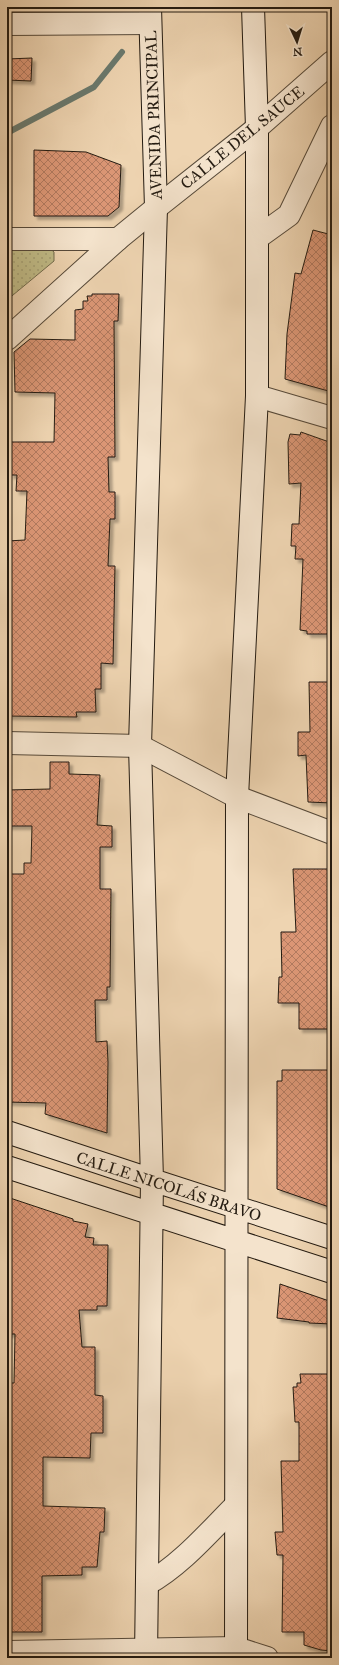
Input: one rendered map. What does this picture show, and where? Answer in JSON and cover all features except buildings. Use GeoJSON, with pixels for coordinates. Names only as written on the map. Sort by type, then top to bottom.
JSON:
{"type":"FeatureCollection","features":[{"type":"Feature","properties":{"kind":"main road"},"geometry":{"type":"LineString","coordinates":[[236,1653],[237,797],[257,396],[257,128],[253,7]]}},
{"type":"Feature","properties":{"kind":"main road","name":"AVENIDA PRINCIPAL"},"geometry":{"type":"LineString","coordinates":[[7,24],[150,15],[156,208],[140,746],[152,1180],[146,1654]]}},
{"type":"Feature","properties":{"kind":"main road","name":"CALLE DEL SAUCE"},"geometry":{"type":"LineString","coordinates":[[7,339],[118,239],[257,128],[332,62]]}},
{"type":"Feature","properties":{"kind":"main road"},"geometry":{"type":"LineString","coordinates":[[257,238],[289,215],[332,126]]}},
{"type":"Feature","properties":{"kind":"main road"},"geometry":{"type":"LineString","coordinates":[[7,239],[118,239]]}},
{"type":"Feature","properties":{"kind":"main road"},"geometry":{"type":"LineString","coordinates":[[257,396],[332,418]]}},
{"type":"Feature","properties":{"kind":"main road"},"geometry":{"type":"LineString","coordinates":[[7,743],[140,746],[237,797],[332,833]]}},
{"type":"Feature","properties":{"kind":"main road","name":"CALLE NICOLÁS BRAVO"},"geometry":{"type":"LineString","coordinates":[[7,1132],[236,1208],[332,1238]]}},
{"type":"Feature","properties":{"kind":"main road","name":"CALLE NICOLÁS BRAVO"},"geometry":{"type":"LineString","coordinates":[[7,1167],[332,1272]]}},
{"type":"Feature","properties":{"kind":"main road"},"geometry":{"type":"LineString","coordinates":[[147,1584],[161,1576],[236,1505]]}},
{"type":"Feature","properties":{"kind":"main road"},"geometry":{"type":"LineString","coordinates":[[7,1652],[146,1654],[236,1653],[267,1658]]}},
{"type":"Feature","properties":{"kind":"shaded area"},"geometry":{"type":"Polygon","coordinates":[[[47,246],[54,252],[54,261],[7,300],[7,247],[47,246]]]}},
{"type":"Feature","properties":{"kind":"waterway"},"geometry":{"type":"LineString","coordinates":[[7,133],[94,87],[122,52]]}}]}
